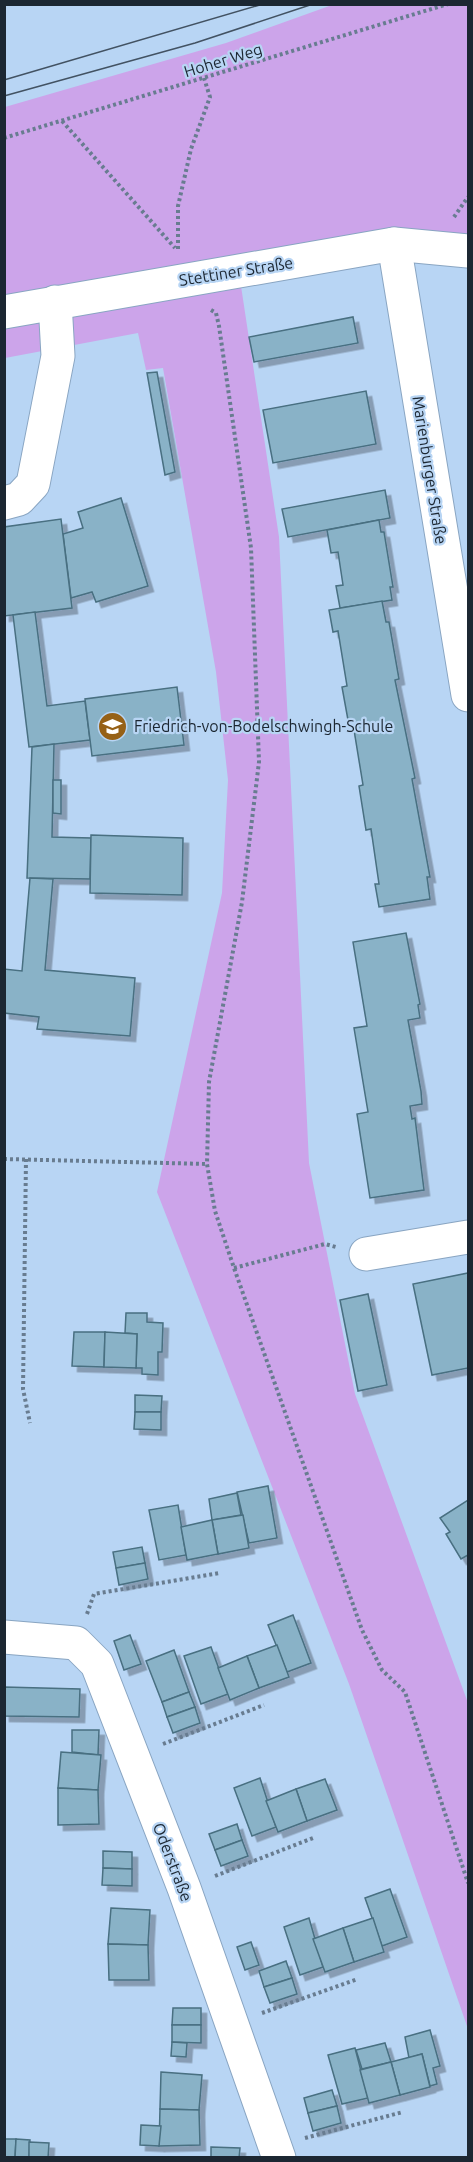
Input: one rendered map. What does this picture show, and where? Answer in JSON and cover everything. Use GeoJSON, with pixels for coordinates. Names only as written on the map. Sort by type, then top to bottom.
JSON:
{"type":"FeatureCollection","features":[{"type":"Feature","properties":{"kind":"street","name":"Stettiner Straße"},"geometry":{"type":"LineString","coordinates":[[4,312],[394,244],[468,251]]}},
{"type":"Feature","properties":{"kind":"street","name":"Marienburger Straße"},"geometry":{"type":"LineString","coordinates":[[394,244],[468,695]]}},
{"type":"Feature","properties":{"kind":"street"},"geometry":{"type":"LineString","coordinates":[[4,503],[20,499],[33,484],[58,356],[55,302]]}},
{"type":"Feature","properties":{"kind":"street"},"geometry":{"type":"LineString","coordinates":[[366,1254],[468,1237]]}},
{"type":"Feature","properties":{"kind":"street"},"geometry":{"type":"LineString","coordinates":[[4,1637],[76,1643]]}},
{"type":"Feature","properties":{"kind":"street","name":"Oderstraße"},"geometry":{"type":"LineString","coordinates":[[76,1643],[97,1664],[184,1888],[230,2024],[277,2151]]}},
{"type":"Feature","properties":{"kind":"path","name":"Hoher Weg"},"geometry":{"type":"LineString","coordinates":[[4,138],[448,4]]}},
{"type":"Feature","properties":{"kind":"path"},"geometry":{"type":"LineString","coordinates":[[62,121],[178,252],[178,206],[191,149],[210,97],[204,78]]}},
{"type":"Feature","properties":{"kind":"path"},"geometry":{"type":"LineString","coordinates":[[183,279],[188,298],[216,313],[219,326],[251,548],[259,762],[242,902],[209,1082],[207,1164],[215,1211],[362,1630],[382,1670],[405,1692],[468,1882]]}},
{"type":"Feature","properties":{"kind":"path"},"geometry":{"type":"LineString","coordinates":[[4,1159],[207,1164]]}},
{"type":"Feature","properties":{"kind":"path"},"geometry":{"type":"LineString","coordinates":[[26,1159],[23,1389],[30,1423]]}},
{"type":"Feature","properties":{"kind":"path"},"geometry":{"type":"LineString","coordinates":[[234,1268],[325,1244],[366,1254]]}},
{"type":"Feature","properties":{"kind":"path"},"geometry":{"type":"LineString","coordinates":[[76,1643],[94,1594],[220,1573]]}},
{"type":"Feature","properties":{"kind":"path"},"geometry":{"type":"LineString","coordinates":[[132,1756],[264,1705]]}},
{"type":"Feature","properties":{"kind":"path"},"geometry":{"type":"LineString","coordinates":[[184,1888],[313,1838]]}},
{"type":"Feature","properties":{"kind":"path"},"geometry":{"type":"LineString","coordinates":[[230,2024],[358,1979]]}},
{"type":"Feature","properties":{"kind":"path"},"geometry":{"type":"LineString","coordinates":[[277,2151],[403,2112]]}},
{"type":"Feature","properties":{"kind":"shaded area"},"geometry":{"type":"Polygon","coordinates":[[[332,5],[468,5],[468,265],[407,258],[241,286],[279,537],[309,1163],[355,1394],[468,1703],[468,2029],[349,1684],[157,1192],[222,893],[228,780],[216,672],[163,368],[146,370],[138,333],[5,358],[5,107],[226,43],[332,5]]]}},
{"type":"Feature","properties":{"kind":"building"},"geometry":{"type":"Polygon","coordinates":[[[353,317],[358,343],[254,362],[249,337],[353,317]]]}},
{"type":"Feature","properties":{"kind":"building"},"geometry":{"type":"Polygon","coordinates":[[[157,372],[175,472],[165,475],[147,373],[157,372]]]}},
{"type":"Feature","properties":{"kind":"building"},"geometry":{"type":"Polygon","coordinates":[[[366,391],[376,444],[273,463],[263,410],[366,391]]]}},
{"type":"Feature","properties":{"kind":"building"},"geometry":{"type":"Polygon","coordinates":[[[385,490],[390,518],[288,537],[282,509],[385,490]]]}},
{"type":"Feature","properties":{"kind":"building"},"geometry":{"type":"Polygon","coordinates":[[[121,498],[148,586],[96,602],[92,592],[71,598],[63,534],[83,528],[78,512],[121,498]]]}},
{"type":"Feature","properties":{"kind":"building"},"geometry":{"type":"Polygon","coordinates":[[[61,519],[72,608],[4,616],[4,527],[61,519]]]}},
{"type":"Feature","properties":{"kind":"building"},"geometry":{"type":"Polygon","coordinates":[[[379,520],[381,532],[384,532],[393,587],[390,587],[392,600],[340,608],[336,586],[343,585],[338,552],[331,553],[327,530],[379,520]]]}},
{"type":"Feature","properties":{"kind":"building"},"geometry":{"type":"Polygon","coordinates":[[[382,601],[386,622],[389,622],[399,679],[395,680],[415,778],[412,779],[430,877],[427,877],[430,899],[379,907],[375,884],[379,884],[371,829],[366,830],[359,786],[363,785],[354,730],[350,731],[342,687],[347,686],[338,631],[333,632],[329,610],[382,601]]]}},
{"type":"Feature","properties":{"kind":"building"},"geometry":{"type":"Polygon","coordinates":[[[35,612],[47,706],[85,701],[90,740],[29,747],[13,615],[35,612]]]}},
{"type":"Feature","properties":{"kind":"building"},"geometry":{"type":"Polygon","coordinates":[[[177,687],[184,745],[92,756],[85,699],[177,687]]]}},
{"type":"Feature","properties":{"kind":"building"},"geometry":{"type":"Polygon","coordinates":[[[54,744],[52,837],[91,838],[90,879],[27,878],[32,747],[54,744]]]}},
{"type":"Feature","properties":{"kind":"building"},"geometry":{"type":"Polygon","coordinates":[[[53,780],[61,780],[61,814],[53,813],[53,780]]]}},
{"type":"Feature","properties":{"kind":"building"},"geometry":{"type":"Polygon","coordinates":[[[91,835],[183,838],[182,895],[90,893],[91,835]]]}},
{"type":"Feature","properties":{"kind":"building"},"geometry":{"type":"Polygon","coordinates":[[[30,878],[53,879],[45,970],[135,978],[130,1036],[37,1029],[39,1017],[4,1013],[4,969],[22,971],[30,878]]]}},
{"type":"Feature","properties":{"kind":"building"},"geometry":{"type":"Polygon","coordinates":[[[406,933],[420,1004],[418,1005],[420,1018],[408,1020],[421,1091],[422,1104],[410,1106],[412,1119],[415,1118],[424,1190],[370,1198],[357,1114],[368,1112],[354,1028],[367,1026],[353,942],[406,933]]]}},
{"type":"Feature","properties":{"kind":"building"},"geometry":{"type":"Polygon","coordinates":[[[468,1273],[468,1368],[432,1375],[413,1284],[468,1273]]]}},
{"type":"Feature","properties":{"kind":"building"},"geometry":{"type":"Polygon","coordinates":[[[368,1294],[387,1385],[358,1391],[340,1300],[368,1294]]]}},
{"type":"Feature","properties":{"kind":"building"},"geometry":{"type":"Polygon","coordinates":[[[126,1313],[147,1313],[147,1322],[163,1323],[162,1352],[158,1352],[158,1375],[142,1374],[142,1368],[136,1368],[137,1334],[125,1333],[126,1313]]]}},
{"type":"Feature","properties":{"kind":"building"},"geometry":{"type":"Polygon","coordinates":[[[74,1332],[105,1332],[104,1367],[72,1366],[74,1332]]]}},
{"type":"Feature","properties":{"kind":"building"},"geometry":{"type":"Polygon","coordinates":[[[105,1332],[137,1334],[136,1368],[104,1367],[105,1332]]]}},
{"type":"Feature","properties":{"kind":"building"},"geometry":{"type":"Polygon","coordinates":[[[135,1395],[162,1396],[161,1412],[135,1412],[135,1395]]]}},
{"type":"Feature","properties":{"kind":"building"},"geometry":{"type":"Polygon","coordinates":[[[135,1412],[161,1412],[161,1430],[134,1429],[135,1412]]]}},
{"type":"Feature","properties":{"kind":"building"},"geometry":{"type":"Polygon","coordinates":[[[268,1486],[277,1538],[249,1543],[237,1492],[268,1486]]]}},
{"type":"Feature","properties":{"kind":"building"},"geometry":{"type":"Polygon","coordinates":[[[237,1493],[241,1515],[212,1520],[209,1499],[237,1493]]]}},
{"type":"Feature","properties":{"kind":"building"},"geometry":{"type":"Polygon","coordinates":[[[468,1500],[468,1555],[461,1559],[446,1534],[450,1532],[440,1518],[468,1500]]]}},
{"type":"Feature","properties":{"kind":"building"},"geometry":{"type":"Polygon","coordinates":[[[178,1505],[186,1555],[159,1560],[149,1510],[178,1505]]]}},
{"type":"Feature","properties":{"kind":"building"},"geometry":{"type":"Polygon","coordinates":[[[243,1515],[249,1548],[218,1554],[212,1520],[243,1515]]]}},
{"type":"Feature","properties":{"kind":"building"},"geometry":{"type":"Polygon","coordinates":[[[212,1520],[218,1554],[187,1560],[181,1527],[212,1520]]]}},
{"type":"Feature","properties":{"kind":"building"},"geometry":{"type":"Polygon","coordinates":[[[142,1547],[145,1563],[116,1568],[113,1552],[142,1547]]]}},
{"type":"Feature","properties":{"kind":"building"},"geometry":{"type":"Polygon","coordinates":[[[145,1563],[148,1579],[119,1585],[116,1568],[145,1563]]]}},
{"type":"Feature","properties":{"kind":"building"},"geometry":{"type":"Polygon","coordinates":[[[293,1615],[311,1663],[287,1672],[268,1625],[293,1615]]]}},
{"type":"Feature","properties":{"kind":"building"},"geometry":{"type":"Polygon","coordinates":[[[130,1635],[141,1664],[124,1670],[114,1641],[130,1635]]]}},
{"type":"Feature","properties":{"kind":"building"},"geometry":{"type":"Polygon","coordinates":[[[277,1645],[289,1677],[259,1688],[247,1656],[277,1645]]]}},
{"type":"Feature","properties":{"kind":"building"},"geometry":{"type":"Polygon","coordinates":[[[211,1647],[228,1694],[201,1704],[184,1656],[211,1647]]]}},
{"type":"Feature","properties":{"kind":"building"},"geometry":{"type":"Polygon","coordinates":[[[174,1650],[189,1692],[162,1702],[146,1661],[174,1650]]]}},
{"type":"Feature","properties":{"kind":"building"},"geometry":{"type":"Polygon","coordinates":[[[247,1656],[259,1688],[230,1700],[218,1668],[247,1656]]]}},
{"type":"Feature","properties":{"kind":"building"},"geometry":{"type":"Polygon","coordinates":[[[4,1687],[80,1689],[79,1717],[4,1716],[4,1687]]]}},
{"type":"Feature","properties":{"kind":"building"},"geometry":{"type":"Polygon","coordinates":[[[189,1692],[195,1707],[167,1717],[162,1702],[189,1692]]]}},
{"type":"Feature","properties":{"kind":"building"},"geometry":{"type":"Polygon","coordinates":[[[195,1707],[200,1723],[173,1733],[167,1717],[195,1707]]]}},
{"type":"Feature","properties":{"kind":"building"},"geometry":{"type":"Polygon","coordinates":[[[72,1730],[99,1730],[98,1755],[72,1752],[72,1730]]]}},
{"type":"Feature","properties":{"kind":"building"},"geometry":{"type":"Polygon","coordinates":[[[61,1752],[101,1755],[98,1790],[58,1788],[61,1752]]]}},
{"type":"Feature","properties":{"kind":"building"},"geometry":{"type":"Polygon","coordinates":[[[260,1778],[276,1827],[252,1836],[234,1788],[260,1778]]]}},
{"type":"Feature","properties":{"kind":"building"},"geometry":{"type":"Polygon","coordinates":[[[325,1779],[337,1810],[307,1821],[296,1789],[325,1779]]]}},
{"type":"Feature","properties":{"kind":"building"},"geometry":{"type":"Polygon","coordinates":[[[58,1788],[98,1790],[99,1824],[58,1825],[58,1788]]]}},
{"type":"Feature","properties":{"kind":"building"},"geometry":{"type":"Polygon","coordinates":[[[296,1789],[307,1821],[278,1832],[266,1801],[296,1789]]]}},
{"type":"Feature","properties":{"kind":"building"},"geometry":{"type":"Polygon","coordinates":[[[237,1824],[242,1840],[215,1850],[209,1834],[237,1824]]]}},
{"type":"Feature","properties":{"kind":"building"},"geometry":{"type":"Polygon","coordinates":[[[242,1840],[248,1856],[221,1866],[215,1850],[242,1840]]]}},
{"type":"Feature","properties":{"kind":"building"},"geometry":{"type":"Polygon","coordinates":[[[103,1851],[132,1852],[132,1869],[103,1868],[103,1851]]]}},
{"type":"Feature","properties":{"kind":"building"},"geometry":{"type":"Polygon","coordinates":[[[103,1868],[132,1869],[132,1886],[102,1885],[103,1868]]]}},
{"type":"Feature","properties":{"kind":"building"},"geometry":{"type":"Polygon","coordinates":[[[390,1889],[407,1937],[382,1946],[365,1898],[390,1889]]]}},
{"type":"Feature","properties":{"kind":"building"},"geometry":{"type":"Polygon","coordinates":[[[111,1908],[150,1910],[148,1945],[108,1944],[111,1908]]]}},
{"type":"Feature","properties":{"kind":"building"},"geometry":{"type":"Polygon","coordinates":[[[309,1918],[323,1967],[300,1975],[284,1927],[309,1918]]]}},
{"type":"Feature","properties":{"kind":"building"},"geometry":{"type":"Polygon","coordinates":[[[373,1918],[384,1952],[354,1962],[343,1928],[373,1918]]]}},
{"type":"Feature","properties":{"kind":"building"},"geometry":{"type":"Polygon","coordinates":[[[343,1928],[354,1962],[325,1972],[313,1939],[343,1928]]]}},
{"type":"Feature","properties":{"kind":"building"},"geometry":{"type":"Polygon","coordinates":[[[251,1942],[259,1965],[245,1970],[237,1947],[251,1942]]]}},
{"type":"Feature","properties":{"kind":"building"},"geometry":{"type":"Polygon","coordinates":[[[108,1944],[148,1945],[149,1980],[109,1980],[108,1944]]]}},
{"type":"Feature","properties":{"kind":"building"},"geometry":{"type":"Polygon","coordinates":[[[286,1961],[292,1978],[264,1987],[259,1971],[286,1961]]]}},
{"type":"Feature","properties":{"kind":"building"},"geometry":{"type":"Polygon","coordinates":[[[292,1978],[297,1994],[270,2003],[264,1987],[292,1978]]]}},
{"type":"Feature","properties":{"kind":"building"},"geometry":{"type":"Polygon","coordinates":[[[173,2008],[201,2008],[201,2025],[172,2025],[173,2008]]]}},
{"type":"Feature","properties":{"kind":"building"},"geometry":{"type":"Polygon","coordinates":[[[172,2025],[201,2025],[201,2043],[172,2042],[172,2025]]]}},
{"type":"Feature","properties":{"kind":"building"},"geometry":{"type":"Polygon","coordinates":[[[430,2030],[440,2066],[433,2068],[437,2084],[430,2086],[422,2054],[409,2058],[405,2037],[430,2030]]]}},
{"type":"Feature","properties":{"kind":"building"},"geometry":{"type":"Polygon","coordinates":[[[172,2042],[187,2043],[186,2057],[171,2056],[172,2042]]]}},
{"type":"Feature","properties":{"kind":"building"},"geometry":{"type":"Polygon","coordinates":[[[385,2043],[391,2062],[362,2069],[356,2050],[385,2043]]]}},
{"type":"Feature","properties":{"kind":"building"},"geometry":{"type":"Polygon","coordinates":[[[355,2048],[368,2098],[342,2104],[328,2055],[355,2048]]]}},
{"type":"Feature","properties":{"kind":"building"},"geometry":{"type":"Polygon","coordinates":[[[422,2054],[430,2087],[400,2095],[391,2062],[422,2054]]]}},
{"type":"Feature","properties":{"kind":"building"},"geometry":{"type":"Polygon","coordinates":[[[391,2062],[400,2095],[369,2103],[360,2070],[391,2062]]]}},
{"type":"Feature","properties":{"kind":"building"},"geometry":{"type":"Polygon","coordinates":[[[161,2072],[202,2075],[199,2110],[160,2109],[161,2072]]]}},
{"type":"Feature","properties":{"kind":"building"},"geometry":{"type":"Polygon","coordinates":[[[332,2090],[337,2106],[308,2113],[304,2098],[332,2090]]]}},
{"type":"Feature","properties":{"kind":"building"},"geometry":{"type":"Polygon","coordinates":[[[337,2106],[341,2123],[313,2131],[308,2113],[337,2106]]]}},
{"type":"Feature","properties":{"kind":"building"},"geometry":{"type":"Polygon","coordinates":[[[160,2109],[199,2110],[200,2145],[159,2146],[160,2109]]]}},
{"type":"Feature","properties":{"kind":"building"},"geometry":{"type":"Polygon","coordinates":[[[141,2125],[161,2126],[159,2146],[140,2145],[141,2125]]]}},
{"type":"Feature","properties":{"kind":"building"},"geometry":{"type":"Polygon","coordinates":[[[4,2139],[16,2139],[15,2158],[4,2158],[4,2139]]]}},
{"type":"Feature","properties":{"kind":"building"},"geometry":{"type":"Polygon","coordinates":[[[16,2139],[30,2140],[29,2158],[15,2158],[16,2139]]]}},
{"type":"Feature","properties":{"kind":"building"},"geometry":{"type":"Polygon","coordinates":[[[29,2142],[49,2143],[48,2158],[29,2158],[29,2142]]]}},
{"type":"Feature","properties":{"kind":"building"},"geometry":{"type":"Polygon","coordinates":[[[211,2147],[240,2148],[239,2158],[211,2158],[211,2147]]]}},
{"type":"Feature","properties":{"kind":"tram line"},"geometry":{"type":"LineString","coordinates":[[4,80],[263,4]]}},
{"type":"Feature","properties":{"kind":"tram line"},"geometry":{"type":"LineString","coordinates":[[4,96],[195,43],[313,4]]}},
{"type":"Feature","properties":{"kind":"place","name":"Friedrich-von-Bodelschwingh-Schule"},"geometry":{"type":"Point","coordinates":[113,726]}}]}
